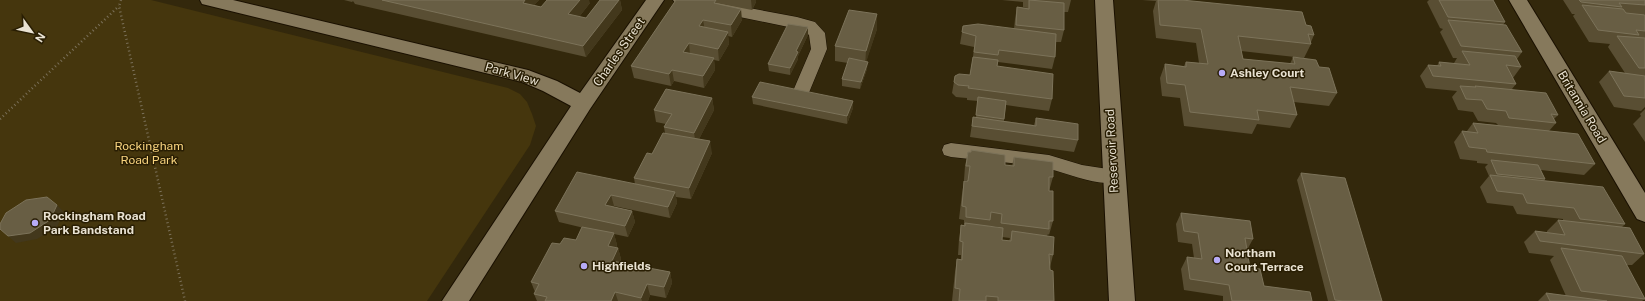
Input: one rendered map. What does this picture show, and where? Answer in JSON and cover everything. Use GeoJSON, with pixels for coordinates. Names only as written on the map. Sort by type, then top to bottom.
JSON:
{"type":"FeatureCollection","features":[{"type":"Feature","properties":{"kind":"street","name":"Park View"},"geometry":{"type":"LineString","coordinates":[[209,0],[528,77],[550,86],[582,104]]}},
{"type":"Feature","properties":{"kind":"street"},"geometry":{"type":"LineString","coordinates":[[260,13],[275,0]]}},
{"type":"Feature","properties":{"kind":"street","name":"Charles Street"},"geometry":{"type":"LineString","coordinates":[[582,104],[655,0]]}},
{"type":"Feature","properties":{"kind":"street","name":"Reservoir Road"},"geometry":{"type":"LineString","coordinates":[[1104,0],[1122,301]]}},
{"type":"Feature","properties":{"kind":"street","name":"Britannia Road"},"geometry":{"type":"LineString","coordinates":[[1518,0],[1645,213]]}},
{"type":"Feature","properties":{"kind":"street"},"geometry":{"type":"LineString","coordinates":[[455,301],[582,104]]}},
{"type":"Feature","properties":{"kind":"lane"},"geometry":{"type":"LineString","coordinates":[[681,0],[797,22],[809,26],[817,33],[819,49],[802,91]]}},
{"type":"Feature","properties":{"kind":"lane"},"geometry":{"type":"LineString","coordinates":[[951,150],[1049,162],[1082,172],[1114,176]]}},
{"type":"Feature","properties":{"kind":"path"},"geometry":{"type":"LineString","coordinates":[[0,119],[119,6],[121,0]]}},
{"type":"Feature","properties":{"kind":"path"},"geometry":{"type":"LineString","coordinates":[[119,6],[185,301]]}},
{"type":"Feature","properties":{"kind":"green space","name":"Rockingham Road Park"},"geometry":{"type":"Polygon","coordinates":[[[0,0],[151,0],[508,88],[520,94],[527,102],[536,126],[530,145],[427,301],[0,301],[0,0]]]}},
{"type":"Feature","properties":{"kind":"building"},"geometry":{"type":"Polygon","coordinates":[[[382,0],[525,0],[523,3],[541,7],[547,0],[580,0],[568,14],[586,18],[600,0],[619,0],[583,46],[382,0]]]}},
{"type":"Feature","properties":{"kind":"building"},"geometry":{"type":"Polygon","coordinates":[[[676,0],[716,0],[714,3],[741,9],[731,25],[703,20],[699,26],[728,32],[718,49],[689,43],[683,52],[714,58],[703,76],[672,70],[669,74],[631,66],[676,0]]]}},
{"type":"Feature","properties":{"kind":"building"},"geometry":{"type":"Polygon","coordinates":[[[1029,0],[1064,3],[1064,30],[1016,25],[1017,7],[1029,9],[1029,0]]]}},
{"type":"Feature","properties":{"kind":"building","name":"Ashley Court"},"geometry":{"type":"Polygon","coordinates":[[[1158,0],[1182,0],[1302,12],[1306,25],[1311,26],[1314,35],[1308,34],[1311,44],[1238,36],[1243,59],[1295,64],[1293,57],[1316,60],[1319,67],[1329,68],[1337,93],[1290,87],[1297,115],[1257,110],[1259,120],[1190,112],[1185,85],[1167,83],[1165,64],[1186,67],[1186,62],[1208,64],[1201,29],[1160,25],[1158,0]]]}},
{"type":"Feature","properties":{"kind":"building"},"geometry":{"type":"Polygon","coordinates":[[[1439,0],[1493,0],[1505,22],[1448,17],[1439,0]]]}},
{"type":"Feature","properties":{"kind":"building"},"geometry":{"type":"Polygon","coordinates":[[[1579,0],[1645,0],[1645,5],[1619,3],[1622,7],[1581,2],[1579,0]]]}},
{"type":"Feature","properties":{"kind":"building"},"geometry":{"type":"Polygon","coordinates":[[[1582,5],[1623,9],[1626,13],[1645,15],[1645,31],[1636,30],[1639,35],[1598,30],[1582,5]]]}},
{"type":"Feature","properties":{"kind":"building"},"geometry":{"type":"Polygon","coordinates":[[[849,10],[877,14],[866,51],[835,46],[849,10]]]}},
{"type":"Feature","properties":{"kind":"building"},"geometry":{"type":"Polygon","coordinates":[[[1448,20],[1506,25],[1522,52],[1461,46],[1448,20]]]}},
{"type":"Feature","properties":{"kind":"building"},"geometry":{"type":"Polygon","coordinates":[[[788,24],[808,27],[796,51],[798,52],[790,68],[768,64],[788,24]]]}},
{"type":"Feature","properties":{"kind":"building"},"geometry":{"type":"Polygon","coordinates":[[[978,24],[1056,34],[1055,57],[999,50],[998,55],[974,52],[976,36],[962,32],[963,26],[978,24]]]}},
{"type":"Feature","properties":{"kind":"building"},"geometry":{"type":"Polygon","coordinates":[[[1617,36],[1645,38],[1645,68],[1639,68],[1617,36]]]}},
{"type":"Feature","properties":{"kind":"building"},"geometry":{"type":"Polygon","coordinates":[[[1462,51],[1515,56],[1521,67],[1506,65],[1516,84],[1433,76],[1428,65],[1441,66],[1439,62],[1470,65],[1462,51]]]}},
{"type":"Feature","properties":{"kind":"building"},"geometry":{"type":"Polygon","coordinates":[[[973,57],[998,60],[997,66],[1053,74],[1052,99],[968,88],[969,86],[958,85],[954,82],[955,76],[959,74],[970,75],[973,57]]]}},
{"type":"Feature","properties":{"kind":"building"},"geometry":{"type":"Polygon","coordinates":[[[849,58],[868,62],[861,82],[842,79],[849,58]]]}},
{"type":"Feature","properties":{"kind":"building"},"geometry":{"type":"Polygon","coordinates":[[[1609,71],[1645,76],[1645,98],[1624,96],[1609,71]]]}},
{"type":"Feature","properties":{"kind":"building"},"geometry":{"type":"Polygon","coordinates":[[[760,82],[853,101],[847,116],[752,97],[760,82]]]}},
{"type":"Feature","properties":{"kind":"building"},"geometry":{"type":"Polygon","coordinates":[[[1460,86],[1476,87],[1475,86],[1546,93],[1558,115],[1551,114],[1556,123],[1509,118],[1506,111],[1487,109],[1482,100],[1466,99],[1460,86]]]}},
{"type":"Feature","properties":{"kind":"building"},"geometry":{"type":"Polygon","coordinates":[[[666,89],[712,98],[694,133],[664,127],[672,114],[654,110],[666,89]]]}},
{"type":"Feature","properties":{"kind":"building"},"geometry":{"type":"Polygon","coordinates":[[[978,97],[1006,101],[1004,119],[976,115],[978,97]]]}},
{"type":"Feature","properties":{"kind":"building"},"geometry":{"type":"Polygon","coordinates":[[[973,117],[1036,126],[1036,118],[1078,124],[1078,140],[972,126],[973,117]]]}},
{"type":"Feature","properties":{"kind":"building"},"geometry":{"type":"Polygon","coordinates":[[[1473,123],[1578,134],[1595,164],[1487,152],[1486,149],[1469,147],[1462,131],[1478,133],[1473,123]]]}},
{"type":"Feature","properties":{"kind":"building"},"geometry":{"type":"Polygon","coordinates":[[[663,133],[710,141],[689,188],[634,178],[647,153],[652,154],[663,133]]]}},
{"type":"Feature","properties":{"kind":"building"},"geometry":{"type":"Polygon","coordinates":[[[971,150],[1005,155],[1005,165],[1014,166],[1014,157],[1053,162],[1053,177],[1049,177],[1049,191],[1053,191],[1053,221],[1049,221],[1049,229],[1001,223],[1002,214],[991,212],[990,220],[966,217],[966,207],[962,206],[964,181],[968,181],[970,166],[966,166],[968,152],[971,152],[971,150]]]}},
{"type":"Feature","properties":{"kind":"building"},"geometry":{"type":"Polygon","coordinates":[[[1491,160],[1538,165],[1545,179],[1497,174],[1491,160]]]}},
{"type":"Feature","properties":{"kind":"building"},"geometry":{"type":"Polygon","coordinates":[[[577,172],[675,192],[668,207],[611,195],[605,205],[632,211],[625,226],[555,211],[577,172]]]}},
{"type":"Feature","properties":{"kind":"building"},"geometry":{"type":"Polygon","coordinates":[[[1301,173],[1345,178],[1382,301],[1335,300],[1301,173]]]}},
{"type":"Feature","properties":{"kind":"building"},"geometry":{"type":"Polygon","coordinates":[[[1490,175],[1603,187],[1625,224],[1580,219],[1574,208],[1527,203],[1523,194],[1497,191],[1490,175]]]}},
{"type":"Feature","properties":{"kind":"building"},"geometry":{"type":"Polygon","coordinates":[[[47,197],[57,205],[50,220],[30,233],[8,236],[0,229],[0,224],[6,213],[26,200],[47,197]]]}},
{"type":"Feature","properties":{"kind":"building","name":"Northam Court Terrace"},"geometry":{"type":"Polygon","coordinates":[[[1181,213],[1250,221],[1253,239],[1245,238],[1250,268],[1260,269],[1264,286],[1310,292],[1312,301],[1232,301],[1229,285],[1190,279],[1187,257],[1202,259],[1198,233],[1184,231],[1181,213]]]}},
{"type":"Feature","properties":{"kind":"building"},"geometry":{"type":"Polygon","coordinates":[[[1558,220],[1630,228],[1644,254],[1540,241],[1535,231],[1565,235],[1558,220]]]}},
{"type":"Feature","properties":{"kind":"building"},"geometry":{"type":"Polygon","coordinates":[[[965,223],[1003,228],[1002,240],[1011,241],[1012,231],[1054,237],[1053,255],[1049,254],[1050,270],[1053,271],[1054,301],[998,301],[998,297],[986,296],[986,301],[959,301],[960,289],[955,288],[957,259],[962,260],[963,242],[960,241],[961,225],[965,226],[965,223]]]}},
{"type":"Feature","properties":{"kind":"building"},"geometry":{"type":"Polygon","coordinates":[[[582,227],[614,233],[608,246],[618,248],[612,261],[670,272],[664,287],[647,284],[641,298],[615,292],[611,301],[545,301],[547,297],[534,294],[539,284],[531,282],[552,243],[560,244],[564,238],[576,240],[582,227]]]}},
{"type":"Feature","properties":{"kind":"building"},"geometry":{"type":"Polygon","coordinates":[[[1561,248],[1622,256],[1645,299],[1581,291],[1561,248]]]}},
{"type":"Feature","properties":{"kind":"building"},"geometry":{"type":"Polygon","coordinates":[[[1546,293],[1607,301],[1550,301],[1546,293]]]}},
{"type":"Feature","properties":{"kind":"place","name":"Ashley Court"},"geometry":{"type":"Point","coordinates":[1222,73]}},
{"type":"Feature","properties":{"kind":"place","name":"Rockingham Road Park Bandstand"},"geometry":{"type":"Point","coordinates":[35,223]}},
{"type":"Feature","properties":{"kind":"place","name":"Northam Court Terrace"},"geometry":{"type":"Point","coordinates":[1217,260]}},
{"type":"Feature","properties":{"kind":"place","name":"Highfields"},"geometry":{"type":"Point","coordinates":[584,266]}}]}
